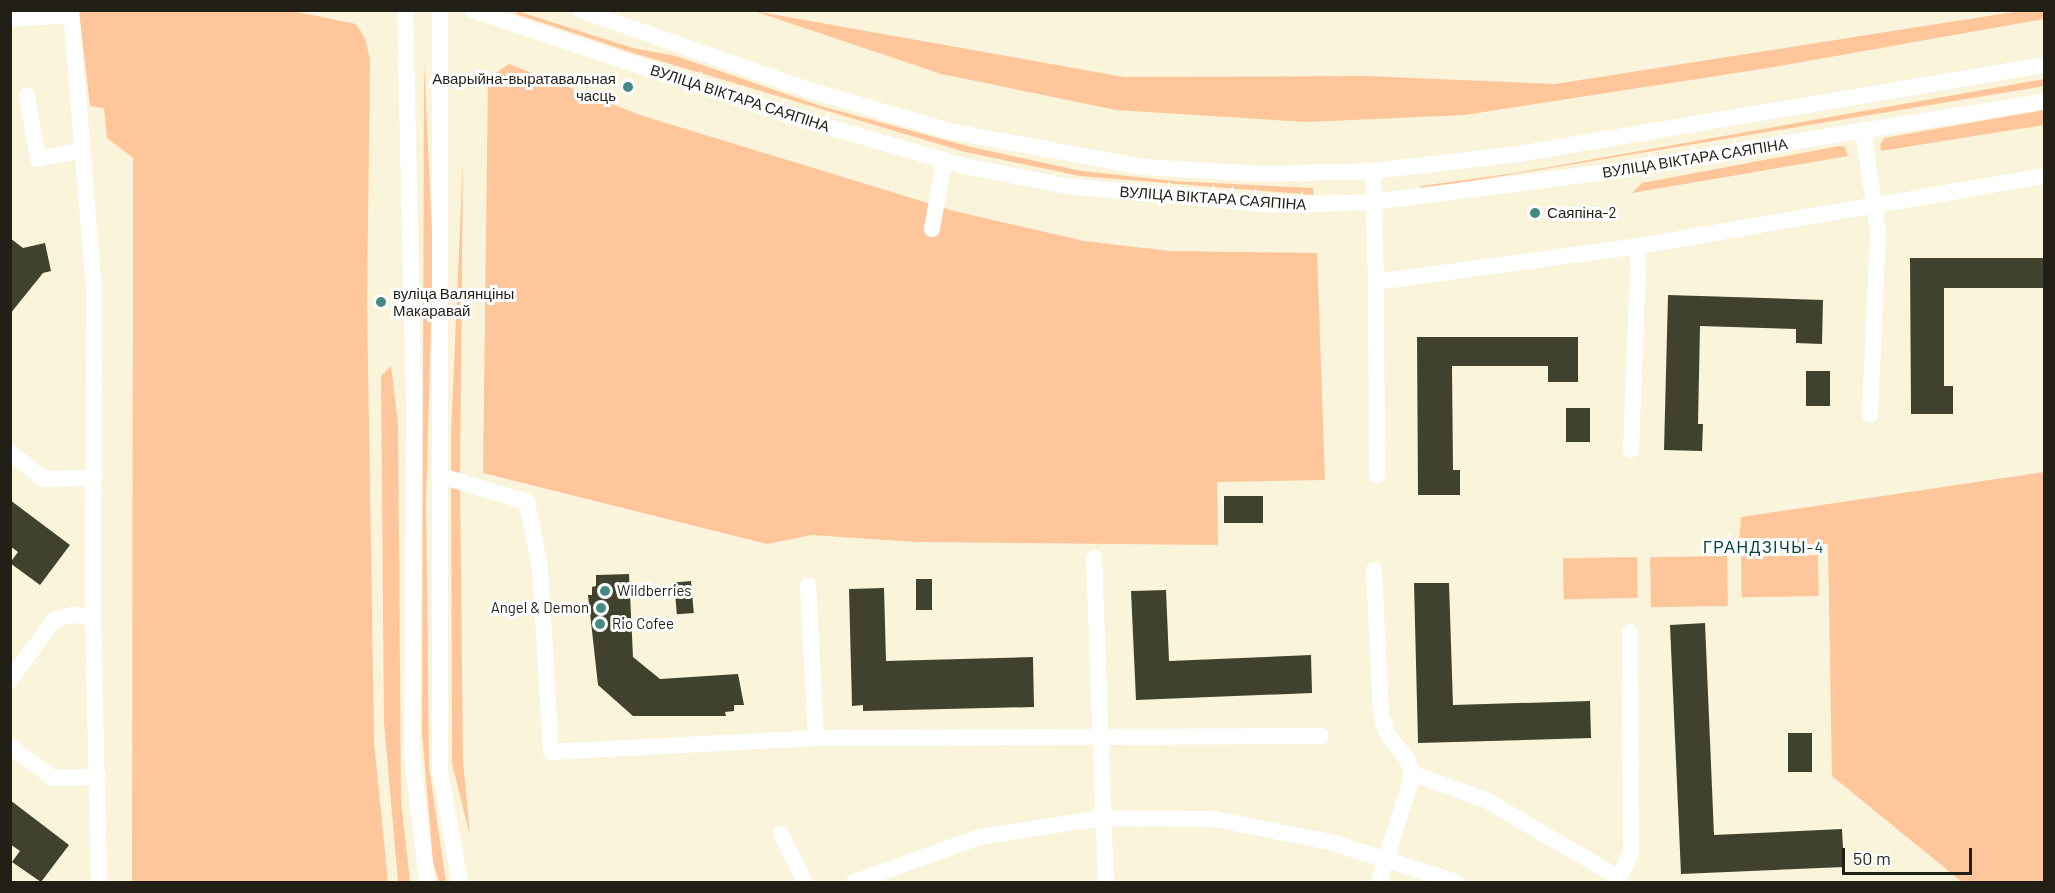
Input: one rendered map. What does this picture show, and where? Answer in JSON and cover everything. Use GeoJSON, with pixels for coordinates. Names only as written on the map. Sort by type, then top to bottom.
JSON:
{"type":"FeatureCollection","features":[{"type":"Feature","properties":{"kind":"street"},"geometry":{"type":"LineString","coordinates":[[405,10],[414,409],[412,754],[427,882]]}},
{"type":"Feature","properties":{"kind":"street"},"geometry":{"type":"LineString","coordinates":[[440,10],[440,771],[460,882]]}},
{"type":"Feature","properties":{"kind":"street","name":"ВУЛІЦА ВІКТАРА САЯПІНА"},"geometry":{"type":"LineString","coordinates":[[472,10],[790,116],[944,161],[1066,186],[1274,205],[1373,202],[1608,172],[2044,101]]}},
{"type":"Feature","properties":{"kind":"street","name":"ВУЛІЦА ВІКТАРА САЯПІНА"},"geometry":{"type":"LineString","coordinates":[[580,10],[809,90],[949,131],[1046,152],[1143,168],[1263,174],[1373,171],[1608,140],[2044,65]]}},
{"type":"Feature","properties":{"kind":"street"},"geometry":{"type":"LineString","coordinates":[[10,19],[71,13],[94,287],[93,617],[99,882]]}},
{"type":"Feature","properties":{"kind":"street"},"geometry":{"type":"LineString","coordinates":[[27,96],[38,159],[83,150]]}},
{"type":"Feature","properties":{"kind":"street"},"geometry":{"type":"LineString","coordinates":[[1863,130],[1878,231],[1870,415]]}},
{"type":"Feature","properties":{"kind":"street"},"geometry":{"type":"LineString","coordinates":[[932,229],[944,161]]}},
{"type":"Feature","properties":{"kind":"street"},"geometry":{"type":"LineString","coordinates":[[1373,171],[1377,475]]}},
{"type":"Feature","properties":{"kind":"street"},"geometry":{"type":"LineString","coordinates":[[1376,282],[1639,246],[1873,203],[2044,176]]}},
{"type":"Feature","properties":{"kind":"street"},"geometry":{"type":"LineString","coordinates":[[1631,450],[1639,246]]}},
{"type":"Feature","properties":{"kind":"street"},"geometry":{"type":"LineString","coordinates":[[10,453],[44,479],[95,478]]}},
{"type":"Feature","properties":{"kind":"street"},"geometry":{"type":"LineString","coordinates":[[441,476],[527,502],[540,567],[552,752],[816,738],[1098,735],[1321,736]]}},
{"type":"Feature","properties":{"kind":"street"},"geometry":{"type":"LineString","coordinates":[[1094,558],[1101,818],[1106,882]]}},
{"type":"Feature","properties":{"kind":"street"},"geometry":{"type":"LineString","coordinates":[[1374,570],[1381,715],[1388,735],[1406,757],[1413,774],[1379,882]]}},
{"type":"Feature","properties":{"kind":"street"},"geometry":{"type":"LineString","coordinates":[[808,585],[816,738]]}},
{"type":"Feature","properties":{"kind":"street"},"geometry":{"type":"LineString","coordinates":[[10,680],[54,620],[72,615],[93,617]]}},
{"type":"Feature","properties":{"kind":"street"},"geometry":{"type":"LineString","coordinates":[[1413,774],[1486,800],[1623,880],[1631,853],[1630,632]]}},
{"type":"Feature","properties":{"kind":"street"},"geometry":{"type":"LineString","coordinates":[[10,746],[53,778],[98,777]]}},
{"type":"Feature","properties":{"kind":"street"},"geometry":{"type":"LineString","coordinates":[[854,882],[980,837],[1101,818],[1214,819],[1330,842],[1388,858],[1456,882]]}},
{"type":"Feature","properties":{"kind":"street"},"geometry":{"type":"LineString","coordinates":[[781,834],[805,882]]}},
{"type":"Feature","properties":{"kind":"shaded area"},"geometry":{"type":"Polygon","coordinates":[[[79,11],[292,11],[356,24],[365,38],[370,60],[367,303],[374,742],[388,882],[132,882],[133,158],[107,138],[104,108],[90,106],[79,11]]]}},
{"type":"Feature","properties":{"kind":"shaded area"},"geometry":{"type":"Polygon","coordinates":[[[517,11],[633,48],[676,56],[821,106],[967,146],[1081,171],[1174,181],[1313,188],[1313,195],[1080,176],[965,152],[630,52],[516,14],[517,11]]]}},
{"type":"Feature","properties":{"kind":"shaded area"},"geometry":{"type":"Polygon","coordinates":[[[754,11],[1124,77],[1366,76],[1555,84],[2020,11],[2044,11],[2044,19],[1774,67],[1464,115],[1306,122],[1116,110],[941,74],[754,11]]]}},
{"type":"Feature","properties":{"kind":"shaded area"},"geometry":{"type":"Polygon","coordinates":[[[424,62],[433,253],[426,501],[429,767],[446,882],[439,882],[433,862],[422,732],[424,62]]]}},
{"type":"Feature","properties":{"kind":"shaded area"},"geometry":{"type":"Polygon","coordinates":[[[509,64],[640,115],[954,211],[1084,241],[1169,251],[1317,253],[1325,480],[1217,482],[1218,545],[915,542],[812,535],[767,544],[483,473],[488,78],[509,64]]]}},
{"type":"Feature","properties":{"kind":"shaded area"},"geometry":{"type":"Polygon","coordinates":[[[2044,79],[2044,86],[1418,190],[1421,186],[1515,173],[2044,79]]]}},
{"type":"Feature","properties":{"kind":"shaded area"},"geometry":{"type":"Polygon","coordinates":[[[2044,110],[2044,125],[1881,151],[1880,145],[1884,138],[2044,110]]]}},
{"type":"Feature","properties":{"kind":"shaded area"},"geometry":{"type":"Polygon","coordinates":[[[1839,146],[1845,147],[1848,156],[1632,193],[1642,183],[1839,146]]]}},
{"type":"Feature","properties":{"kind":"shaded area"},"geometry":{"type":"Polygon","coordinates":[[[463,160],[460,481],[463,761],[470,836],[452,763],[451,433],[463,160]]]}},
{"type":"Feature","properties":{"kind":"shaded area"},"geometry":{"type":"Polygon","coordinates":[[[391,366],[398,424],[401,801],[410,882],[398,881],[384,723],[381,376],[391,366]]]}},
{"type":"Feature","properties":{"kind":"shaded area"},"geometry":{"type":"Polygon","coordinates":[[[2044,472],[2044,882],[1962,882],[1832,776],[1828,544],[1739,543],[1741,517],[2044,472]]]}},
{"type":"Feature","properties":{"kind":"shaded area"},"geometry":{"type":"Polygon","coordinates":[[[1818,555],[1819,596],[1742,597],[1741,556],[1818,555]]]}},
{"type":"Feature","properties":{"kind":"shaded area"},"geometry":{"type":"Polygon","coordinates":[[[1727,556],[1728,606],[1651,607],[1650,557],[1727,556]]]}},
{"type":"Feature","properties":{"kind":"shaded area"},"geometry":{"type":"Polygon","coordinates":[[[1637,557],[1638,598],[1564,599],[1563,558],[1637,557]]]}},
{"type":"Feature","properties":{"kind":"building"},"geometry":{"type":"Polygon","coordinates":[[[10,238],[23,248],[45,243],[51,271],[43,273],[10,314],[10,238]]]}},
{"type":"Feature","properties":{"kind":"building"},"geometry":{"type":"Polygon","coordinates":[[[1910,258],[2044,258],[2044,288],[1944,288],[1944,386],[1953,386],[1953,414],[1911,414],[1910,258]]]}},
{"type":"Feature","properties":{"kind":"building"},"geometry":{"type":"Polygon","coordinates":[[[1668,295],[1823,300],[1822,344],[1796,343],[1796,329],[1700,326],[1698,424],[1703,424],[1702,451],[1664,450],[1668,295]]]}},
{"type":"Feature","properties":{"kind":"building"},"geometry":{"type":"Polygon","coordinates":[[[1417,337],[1578,337],[1578,382],[1548,382],[1548,366],[1452,366],[1453,470],[1460,470],[1460,495],[1418,495],[1417,337]]]}},
{"type":"Feature","properties":{"kind":"building"},"geometry":{"type":"Polygon","coordinates":[[[1806,371],[1830,371],[1830,406],[1806,406],[1806,371]]]}},
{"type":"Feature","properties":{"kind":"building"},"geometry":{"type":"Polygon","coordinates":[[[1566,408],[1590,408],[1590,442],[1566,442],[1566,408]]]}},
{"type":"Feature","properties":{"kind":"building"},"geometry":{"type":"Polygon","coordinates":[[[1224,496],[1263,496],[1263,523],[1224,523],[1224,496]]]}},
{"type":"Feature","properties":{"kind":"building"},"geometry":{"type":"Polygon","coordinates":[[[10,500],[70,545],[40,585],[10,563],[18,552],[10,546],[10,500]]]}},
{"type":"Feature","properties":{"kind":"building"},"geometry":{"type":"Polygon","coordinates":[[[629,574],[633,657],[660,679],[738,674],[744,705],[734,705],[734,711],[725,712],[726,716],[633,716],[598,685],[588,595],[592,595],[592,587],[596,586],[596,575],[629,574]]]}},
{"type":"Feature","properties":{"kind":"building"},"geometry":{"type":"Polygon","coordinates":[[[916,579],[932,579],[932,610],[916,610],[916,579]]]}},
{"type":"Feature","properties":{"kind":"building"},"geometry":{"type":"Polygon","coordinates":[[[691,581],[694,613],[677,614],[674,582],[691,581]]]}},
{"type":"Feature","properties":{"kind":"building"},"geometry":{"type":"Polygon","coordinates":[[[1414,583],[1449,583],[1453,705],[1590,701],[1591,738],[1418,743],[1414,583]]]}},
{"type":"Feature","properties":{"kind":"building"},"geometry":{"type":"Polygon","coordinates":[[[884,588],[886,661],[1033,657],[1034,707],[863,711],[863,705],[852,706],[849,589],[884,588]]]}},
{"type":"Feature","properties":{"kind":"building"},"geometry":{"type":"Polygon","coordinates":[[[1166,590],[1169,661],[1311,655],[1312,693],[1136,700],[1131,591],[1166,590]]]}},
{"type":"Feature","properties":{"kind":"building"},"geometry":{"type":"Polygon","coordinates":[[[1705,623],[1714,835],[1842,829],[1844,867],[1681,874],[1670,625],[1705,623]]]}},
{"type":"Feature","properties":{"kind":"building"},"geometry":{"type":"Polygon","coordinates":[[[1788,733],[1812,733],[1812,772],[1788,772],[1788,733]]]}},
{"type":"Feature","properties":{"kind":"building"},"geometry":{"type":"Polygon","coordinates":[[[10,800],[69,845],[41,882],[12,862],[20,851],[10,844],[10,800]]]}},
{"type":"Feature","properties":{"kind":"place","name":"Аварыйна-выратавальная часць"},"geometry":{"type":"Point","coordinates":[628,87]}},
{"type":"Feature","properties":{"kind":"place","name":"Саяпіна-2"},"geometry":{"type":"Point","coordinates":[1535,213]}},
{"type":"Feature","properties":{"kind":"place","name":"вуліца Валянціны Макаравай"},"geometry":{"type":"Point","coordinates":[381,302]}},
{"type":"Feature","properties":{"kind":"place","name":"Wildberries"},"geometry":{"type":"Point","coordinates":[605,591]}},
{"type":"Feature","properties":{"kind":"place","name":"Angel & Demon"},"geometry":{"type":"Point","coordinates":[601,608]}},
{"type":"Feature","properties":{"kind":"place","name":"Rio Cofee"},"geometry":{"type":"Point","coordinates":[600,624]}},
{"type":"Feature","properties":{"kind":"district","name":"ГРАНДЗІЧЫ-4"},"geometry":{"type":"Point","coordinates":[1764,547]}}]}
